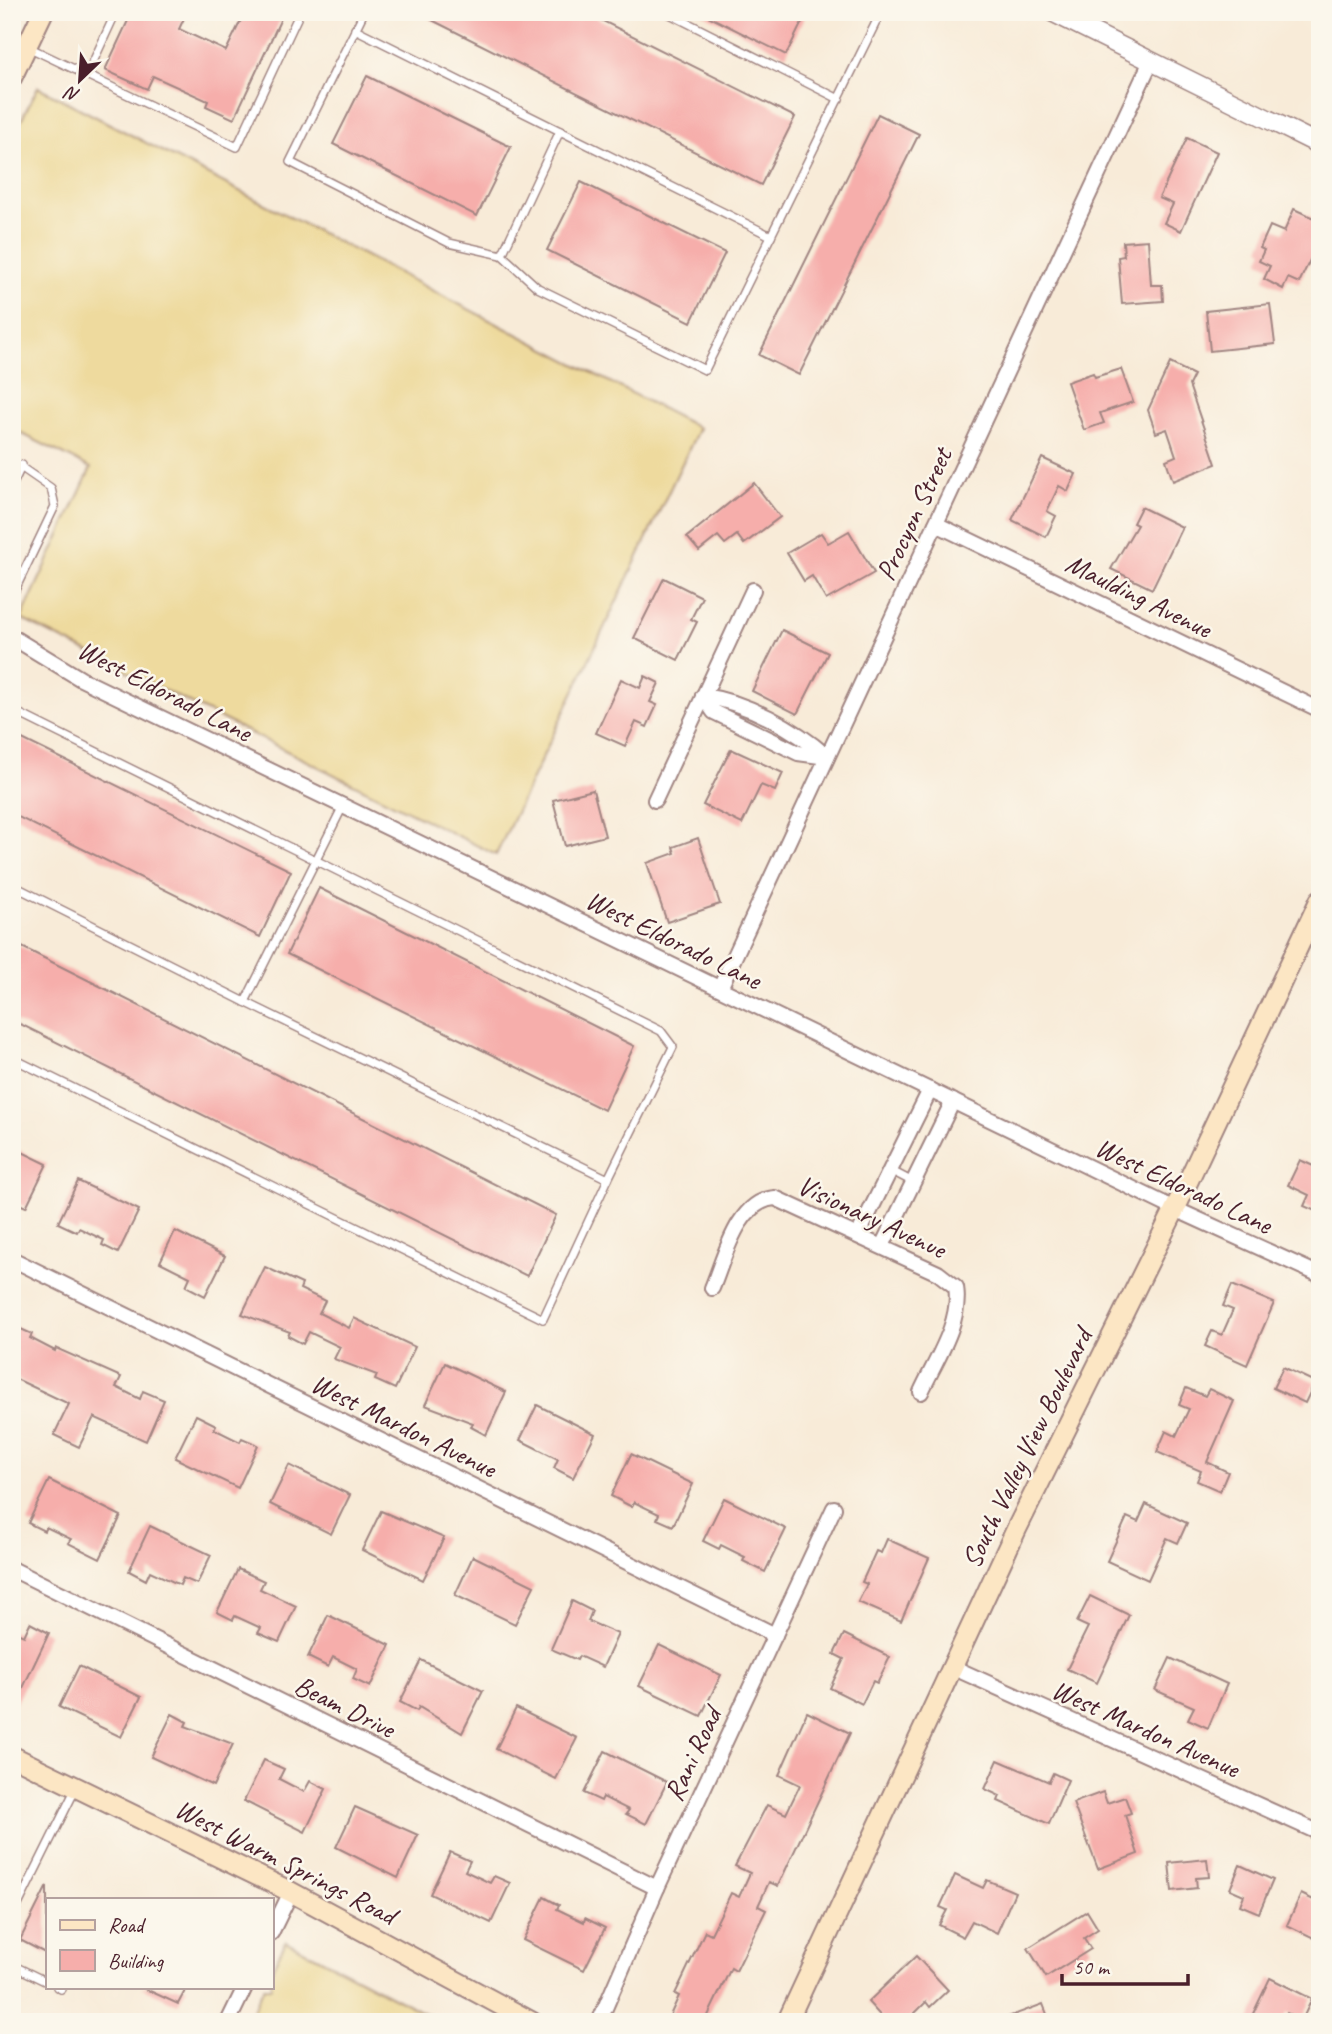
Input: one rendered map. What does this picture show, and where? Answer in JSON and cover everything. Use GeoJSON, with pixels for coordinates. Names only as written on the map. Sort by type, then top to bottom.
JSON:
{"type":"FeatureCollection","features":[{"type":"Feature","properties":{"kind":"main road"},"geometry":{"type":"LineString","coordinates":[[14,70],[43,12]]}},
{"type":"Feature","properties":{"kind":"main road","name":"South Valley View Boulevard"},"geometry":{"type":"LineString","coordinates":[[787,2022],[952,1667],[1175,1209],[1320,900]]}},
{"type":"Feature","properties":{"kind":"main road","name":"West Warm Springs Road"},"geometry":{"type":"LineString","coordinates":[[12,1756],[291,1892],[532,2022]]}},
{"type":"Feature","properties":{"kind":"street"},"geometry":{"type":"LineString","coordinates":[[1052,12],[1320,145]]}},
{"type":"Feature","properties":{"kind":"street","name":"Procyon Street"},"geometry":{"type":"LineString","coordinates":[[720,988],[1151,61]]}},
{"type":"Feature","properties":{"kind":"street","name":"Maulding Avenue"},"geometry":{"type":"LineString","coordinates":[[936,524],[1320,710]]}},
{"type":"Feature","properties":{"kind":"street"},"geometry":{"type":"LineString","coordinates":[[654,800],[753,590]]}},
{"type":"Feature","properties":{"kind":"street","name":"West Eldorado Lane"},"geometry":{"type":"LineString","coordinates":[[12,637],[81,679],[1175,1209],[1320,1275]]}},
{"type":"Feature","properties":{"kind":"street"},"geometry":{"type":"LineString","coordinates":[[703,696],[714,712],[726,718],[798,753],[827,757]]}},
{"type":"Feature","properties":{"kind":"street"},"geometry":{"type":"LineString","coordinates":[[859,1235],[930,1090]]}},
{"type":"Feature","properties":{"kind":"street"},"geometry":{"type":"LineString","coordinates":[[882,1246],[953,1101]]}},
{"type":"Feature","properties":{"kind":"street","name":"Visionary Avenue"},"geometry":{"type":"LineString","coordinates":[[712,1288],[746,1211],[763,1199],[788,1201],[938,1273],[956,1287],[956,1315],[921,1392]]}},
{"type":"Feature","properties":{"kind":"street","name":"West Mardon Avenue"},"geometry":{"type":"LineString","coordinates":[[12,1259],[775,1635]]}},
{"type":"Feature","properties":{"kind":"street","name":"Rani Road"},"geometry":{"type":"LineString","coordinates":[[599,2022],[657,1888],[834,1508]]}},
{"type":"Feature","properties":{"kind":"street","name":"Beam Drive"},"geometry":{"type":"LineString","coordinates":[[12,1569],[657,1888]]}},
{"type":"Feature","properties":{"kind":"street","name":"West Mardon Avenue"},"geometry":{"type":"LineString","coordinates":[[952,1667],[1320,1833]]}},
{"type":"Feature","properties":{"kind":"street"},"geometry":{"type":"LineString","coordinates":[[273,1929],[291,1892]]}},
{"type":"Feature","properties":{"kind":"street"},"geometry":{"type":"LineString","coordinates":[[228,2022],[245,1988]]}},
{"type":"Feature","properties":{"kind":"lane"},"geometry":{"type":"LineString","coordinates":[[87,75],[116,12]]}},
{"type":"Feature","properties":{"kind":"lane"},"geometry":{"type":"LineString","coordinates":[[27,46],[237,147],[300,12]]}},
{"type":"Feature","properties":{"kind":"lane"},"geometry":{"type":"LineString","coordinates":[[364,12],[290,162],[449,243],[502,255],[538,288],[705,370],[881,12]]}},
{"type":"Feature","properties":{"kind":"lane"},"geometry":{"type":"LineString","coordinates":[[666,12],[839,99]]}},
{"type":"Feature","properties":{"kind":"lane"},"geometry":{"type":"LineString","coordinates":[[355,30],[771,236]]}},
{"type":"Feature","properties":{"kind":"lane"},"geometry":{"type":"LineString","coordinates":[[502,255],[561,131]]}},
{"type":"Feature","properties":{"kind":"lane"},"geometry":{"type":"LineString","coordinates":[[12,461],[22,465],[51,488],[55,506],[15,584],[12,597]]}},
{"type":"Feature","properties":{"kind":"lane"},"geometry":{"type":"LineString","coordinates":[[12,486],[22,465]]}},
{"type":"Feature","properties":{"kind":"lane"},"geometry":{"type":"LineString","coordinates":[[12,710],[661,1031],[673,1047],[543,1319],[12,1058]]}},
{"type":"Feature","properties":{"kind":"lane"},"geometry":{"type":"LineString","coordinates":[[245,1002],[342,806]]}},
{"type":"Feature","properties":{"kind":"lane"},"geometry":{"type":"LineString","coordinates":[[12,885],[608,1179]]}},
{"type":"Feature","properties":{"kind":"lane"},"geometry":{"type":"LineString","coordinates":[[890,1170],[913,1182]]}},
{"type":"Feature","properties":{"kind":"lane"},"geometry":{"type":"LineString","coordinates":[[12,1917],[76,1787]]}},
{"type":"Feature","properties":{"kind":"lane"},"geometry":{"type":"LineString","coordinates":[[12,1965],[46,1982]]}},
{"type":"Feature","properties":{"kind":"sand"},"geometry":{"type":"Polygon","coordinates":[[[38,87],[699,428],[496,855],[21,619],[91,468],[12,429],[12,138],[38,87]]]}},
{"type":"Feature","properties":{"kind":"sand"},"geometry":{"type":"Polygon","coordinates":[[[286,1941],[442,2022],[247,2022],[264,1988],[273,1988],[273,1967],[286,1941]]]}},
{"type":"Feature","properties":{"kind":"building"},"geometry":{"type":"Polygon","coordinates":[[[132,12],[146,17],[148,12],[187,12],[179,29],[226,51],[245,12],[284,12],[234,119],[206,106],[208,101],[153,76],[147,89],[105,70],[132,12]]]}},
{"type":"Feature","properties":{"kind":"building"},"geometry":{"type":"Polygon","coordinates":[[[416,12],[585,12],[795,117],[761,185],[416,12]]]}},
{"type":"Feature","properties":{"kind":"building"},"geometry":{"type":"Polygon","coordinates":[[[700,12],[807,12],[786,55],[700,12]]]}},
{"type":"Feature","properties":{"kind":"building"},"geometry":{"type":"Polygon","coordinates":[[[367,76],[511,147],[477,216],[333,144],[367,76]]]}},
{"type":"Feature","properties":{"kind":"building"},"geometry":{"type":"Polygon","coordinates":[[[878,114],[919,134],[799,375],[759,355],[878,114]]]}},
{"type":"Feature","properties":{"kind":"building"},"geometry":{"type":"Polygon","coordinates":[[[1187,138],[1217,152],[1181,231],[1164,223],[1173,204],[1159,198],[1187,138]]]}},
{"type":"Feature","properties":{"kind":"building"},"geometry":{"type":"Polygon","coordinates":[[[581,182],[725,253],[691,322],[547,250],[581,182]]]}},
{"type":"Feature","properties":{"kind":"building"},"geometry":{"type":"Polygon","coordinates":[[[1294,209],[1320,221],[1320,239],[1299,283],[1288,278],[1283,289],[1264,279],[1270,266],[1259,261],[1264,250],[1260,248],[1270,226],[1284,232],[1294,209]]]}},
{"type":"Feature","properties":{"kind":"building"},"geometry":{"type":"Polygon","coordinates":[[[1148,240],[1151,285],[1162,285],[1163,301],[1122,304],[1118,257],[1124,256],[1123,242],[1148,240]]]}},
{"type":"Feature","properties":{"kind":"building"},"geometry":{"type":"Polygon","coordinates":[[[1270,304],[1275,344],[1210,351],[1206,311],[1270,304]]]}},
{"type":"Feature","properties":{"kind":"building"},"geometry":{"type":"Polygon","coordinates":[[[1170,363],[1194,375],[1189,385],[1216,464],[1173,481],[1166,460],[1176,456],[1167,429],[1156,433],[1148,410],[1170,363]]]}},
{"type":"Feature","properties":{"kind":"building"},"geometry":{"type":"Polygon","coordinates":[[[1121,369],[1133,402],[1100,413],[1104,423],[1084,430],[1067,382],[1093,373],[1095,377],[1121,369]]]}},
{"type":"Feature","properties":{"kind":"building"},"geometry":{"type":"Polygon","coordinates":[[[1042,458],[1076,474],[1068,491],[1059,486],[1047,511],[1056,516],[1046,537],[1012,520],[1042,458]]]}},
{"type":"Feature","properties":{"kind":"building"},"geometry":{"type":"Polygon","coordinates":[[[754,483],[780,517],[744,544],[737,535],[725,544],[718,536],[699,551],[687,537],[754,483]]]}},
{"type":"Feature","properties":{"kind":"building"},"geometry":{"type":"Polygon","coordinates":[[[1141,507],[1182,527],[1152,589],[1111,569],[1137,525],[1133,523],[1141,507]]]}},
{"type":"Feature","properties":{"kind":"building"},"geometry":{"type":"Polygon","coordinates":[[[849,531],[874,573],[826,600],[812,576],[804,581],[787,553],[821,533],[828,543],[849,531]]]}},
{"type":"Feature","properties":{"kind":"building"},"geometry":{"type":"Polygon","coordinates":[[[664,578],[702,597],[691,619],[697,622],[678,660],[634,638],[664,578]]]}},
{"type":"Feature","properties":{"kind":"building"},"geometry":{"type":"Polygon","coordinates":[[[782,630],[828,653],[797,714],[752,691],[782,630]]]}},
{"type":"Feature","properties":{"kind":"building"},"geometry":{"type":"Polygon","coordinates":[[[645,676],[659,683],[650,702],[657,705],[647,727],[636,722],[625,746],[596,733],[621,679],[640,688],[645,676]]]}},
{"type":"Feature","properties":{"kind":"building"},"geometry":{"type":"Polygon","coordinates":[[[12,734],[291,871],[260,937],[12,814],[12,734]]]}},
{"type":"Feature","properties":{"kind":"building"},"geometry":{"type":"Polygon","coordinates":[[[731,749],[783,773],[775,791],[761,785],[742,824],[703,805],[731,749]]]}},
{"type":"Feature","properties":{"kind":"building"},"geometry":{"type":"Polygon","coordinates":[[[593,790],[605,836],[565,846],[553,800],[593,790]]]}},
{"type":"Feature","properties":{"kind":"building"},"geometry":{"type":"Polygon","coordinates":[[[698,838],[720,904],[667,922],[647,863],[675,853],[673,847],[698,838]]]}},
{"type":"Feature","properties":{"kind":"building"},"geometry":{"type":"Polygon","coordinates":[[[319,888],[634,1046],[604,1110],[287,954],[319,888]]]}},
{"type":"Feature","properties":{"kind":"building"},"geometry":{"type":"Polygon","coordinates":[[[12,942],[556,1215],[527,1276],[12,1020],[12,942]]]}},
{"type":"Feature","properties":{"kind":"building"},"geometry":{"type":"Polygon","coordinates":[[[12,1147],[47,1164],[26,1207],[12,1201],[12,1147]]]}},
{"type":"Feature","properties":{"kind":"building"},"geometry":{"type":"Polygon","coordinates":[[[1300,1160],[1320,1169],[1320,1213],[1304,1206],[1309,1195],[1288,1185],[1300,1160]]]}},
{"type":"Feature","properties":{"kind":"building"},"geometry":{"type":"Polygon","coordinates":[[[78,1181],[139,1210],[118,1253],[102,1245],[104,1240],[79,1228],[77,1232],[58,1223],[78,1181]]]}},
{"type":"Feature","properties":{"kind":"building"},"geometry":{"type":"Polygon","coordinates":[[[175,1231],[225,1256],[205,1296],[186,1286],[190,1277],[160,1262],[175,1231]]]}},
{"type":"Feature","properties":{"kind":"building"},"geometry":{"type":"Polygon","coordinates":[[[265,1267],[302,1284],[300,1289],[325,1301],[319,1313],[349,1328],[354,1318],[415,1347],[395,1389],[375,1380],[377,1375],[334,1359],[340,1347],[309,1332],[303,1344],[288,1336],[290,1332],[242,1314],[265,1267]]]}},
{"type":"Feature","properties":{"kind":"building"},"geometry":{"type":"Polygon","coordinates":[[[1232,1285],[1274,1303],[1247,1365],[1205,1346],[1212,1331],[1222,1335],[1233,1310],[1223,1306],[1232,1285]]]}},
{"type":"Feature","properties":{"kind":"building"},"geometry":{"type":"Polygon","coordinates":[[[12,1325],[32,1334],[30,1338],[55,1351],[56,1348],[121,1377],[116,1387],[140,1399],[143,1391],[164,1400],[146,1441],[94,1417],[79,1447],[54,1435],[69,1404],[12,1377],[12,1325]]]}},
{"type":"Feature","properties":{"kind":"building"},"geometry":{"type":"Polygon","coordinates":[[[445,1363],[506,1392],[486,1435],[471,1427],[473,1423],[425,1405],[445,1363]]]}},
{"type":"Feature","properties":{"kind":"building"},"geometry":{"type":"Polygon","coordinates":[[[1283,1367],[1315,1382],[1305,1403],[1273,1388],[1283,1367]]]}},
{"type":"Feature","properties":{"kind":"building"},"geometry":{"type":"Polygon","coordinates":[[[1186,1388],[1205,1396],[1209,1389],[1234,1401],[1207,1462],[1228,1472],[1220,1491],[1197,1481],[1201,1471],[1157,1452],[1166,1431],[1176,1436],[1189,1409],[1179,1405],[1186,1388]]]}},
{"type":"Feature","properties":{"kind":"building"},"geometry":{"type":"Polygon","coordinates":[[[537,1405],[595,1434],[573,1478],[554,1468],[558,1459],[520,1440],[537,1405]]]}},
{"type":"Feature","properties":{"kind":"building"},"geometry":{"type":"Polygon","coordinates":[[[196,1415],[216,1425],[214,1429],[240,1442],[242,1438],[258,1445],[238,1488],[175,1458],[196,1415]]]}},
{"type":"Feature","properties":{"kind":"building"},"geometry":{"type":"Polygon","coordinates":[[[631,1454],[693,1484],[673,1526],[657,1519],[659,1514],[634,1502],[632,1507],[611,1496],[631,1454]]]}},
{"type":"Feature","properties":{"kind":"building"},"geometry":{"type":"Polygon","coordinates":[[[289,1465],[350,1495],[331,1534],[270,1504],[289,1465]]]}},
{"type":"Feature","properties":{"kind":"building"},"geometry":{"type":"Polygon","coordinates":[[[49,1480],[121,1516],[100,1559],[68,1543],[71,1539],[46,1527],[44,1531],[28,1523],[49,1480]]]}},
{"type":"Feature","properties":{"kind":"building"},"geometry":{"type":"Polygon","coordinates":[[[724,1498],[786,1529],[765,1572],[743,1561],[745,1557],[721,1545],[719,1549],[703,1541],[724,1498]]]}},
{"type":"Feature","properties":{"kind":"building"},"geometry":{"type":"Polygon","coordinates":[[[1146,1504],[1187,1523],[1178,1543],[1167,1538],[1148,1580],[1107,1561],[1127,1517],[1138,1522],[1146,1504]]]}},
{"type":"Feature","properties":{"kind":"building"},"geometry":{"type":"Polygon","coordinates":[[[381,1511],[444,1538],[423,1580],[362,1550],[381,1511]]]}},
{"type":"Feature","properties":{"kind":"building"},"geometry":{"type":"Polygon","coordinates":[[[150,1526],[211,1555],[197,1584],[183,1578],[180,1585],[150,1571],[146,1580],[129,1571],[150,1526]]]}},
{"type":"Feature","properties":{"kind":"building"},"geometry":{"type":"Polygon","coordinates":[[[887,1539],[929,1558],[901,1621],[858,1602],[867,1584],[862,1582],[876,1551],[881,1553],[887,1539]]]}},
{"type":"Feature","properties":{"kind":"building"},"geometry":{"type":"Polygon","coordinates":[[[473,1556],[534,1586],[515,1624],[455,1595],[473,1556]]]}},
{"type":"Feature","properties":{"kind":"building"},"geometry":{"type":"Polygon","coordinates":[[[238,1569],[264,1581],[260,1589],[296,1606],[279,1642],[258,1633],[261,1628],[235,1616],[233,1620],[217,1612],[238,1569]]]}},
{"type":"Feature","properties":{"kind":"building"},"geometry":{"type":"Polygon","coordinates":[[[1090,1596],[1129,1615],[1097,1683],[1067,1669],[1088,1627],[1077,1622],[1090,1596]]]}},
{"type":"Feature","properties":{"kind":"building"},"geometry":{"type":"Polygon","coordinates":[[[572,1601],[592,1611],[588,1621],[618,1634],[603,1667],[579,1656],[577,1660],[551,1649],[572,1601]]]}},
{"type":"Feature","properties":{"kind":"building"},"geometry":{"type":"Polygon","coordinates":[[[328,1615],[390,1645],[370,1687],[353,1679],[357,1669],[333,1657],[328,1667],[308,1657],[328,1615]]]}},
{"type":"Feature","properties":{"kind":"building"},"geometry":{"type":"Polygon","coordinates":[[[30,1623],[49,1633],[12,1711],[12,1631],[24,1636],[30,1623]]]}},
{"type":"Feature","properties":{"kind":"building"},"geometry":{"type":"Polygon","coordinates":[[[844,1634],[890,1657],[877,1683],[873,1681],[862,1704],[830,1688],[844,1659],[834,1654],[844,1634]]]}},
{"type":"Feature","properties":{"kind":"building"},"geometry":{"type":"Polygon","coordinates":[[[659,1645],[721,1675],[701,1716],[639,1686],[659,1645]]]}},
{"type":"Feature","properties":{"kind":"building"},"geometry":{"type":"Polygon","coordinates":[[[1170,1658],[1227,1684],[1208,1728],[1188,1719],[1194,1707],[1155,1690],[1170,1658]]]}},
{"type":"Feature","properties":{"kind":"building"},"geometry":{"type":"Polygon","coordinates":[[[421,1660],[483,1691],[462,1733],[419,1707],[417,1711],[400,1702],[421,1660]]]}},
{"type":"Feature","properties":{"kind":"building"},"geometry":{"type":"Polygon","coordinates":[[[79,1666],[141,1697],[121,1737],[59,1707],[79,1666]]]}},
{"type":"Feature","properties":{"kind":"building"},"geometry":{"type":"Polygon","coordinates":[[[516,1708],[577,1738],[556,1779],[496,1749],[516,1708]]]}},
{"type":"Feature","properties":{"kind":"building"},"geometry":{"type":"Polygon","coordinates":[[[807,1712],[850,1733],[778,1886],[769,1882],[758,1906],[766,1910],[736,1971],[731,1968],[705,2022],[667,2022],[679,1996],[675,1994],[705,1931],[711,1934],[731,1893],[739,1897],[750,1873],[735,1866],[767,1805],[786,1814],[800,1785],[779,1775],[807,1712]]]}},
{"type":"Feature","properties":{"kind":"building"},"geometry":{"type":"Polygon","coordinates":[[[172,1714],[187,1722],[185,1726],[233,1744],[213,1786],[151,1757],[172,1714]]]}},
{"type":"Feature","properties":{"kind":"building"},"geometry":{"type":"Polygon","coordinates":[[[605,1751],[667,1782],[646,1824],[626,1814],[629,1810],[603,1797],[601,1801],[584,1793],[605,1751]]]}},
{"type":"Feature","properties":{"kind":"building"},"geometry":{"type":"Polygon","coordinates":[[[264,1760],[284,1769],[279,1779],[304,1792],[310,1781],[326,1789],[305,1832],[244,1801],[264,1760]]]}},
{"type":"Feature","properties":{"kind":"building"},"geometry":{"type":"Polygon","coordinates":[[[998,1760],[1049,1782],[1053,1773],[1068,1780],[1049,1824],[998,1801],[1000,1796],[985,1789],[998,1760]]]}},
{"type":"Feature","properties":{"kind":"building"},"geometry":{"type":"Polygon","coordinates":[[[1103,1792],[1107,1803],[1125,1797],[1131,1813],[1125,1815],[1138,1854],[1098,1869],[1073,1803],[1103,1792]]]}},
{"type":"Feature","properties":{"kind":"building"},"geometry":{"type":"Polygon","coordinates":[[[355,1807],[418,1835],[398,1878],[336,1847],[355,1807]]]}},
{"type":"Feature","properties":{"kind":"building"},"geometry":{"type":"Polygon","coordinates":[[[450,1852],[470,1861],[465,1871],[490,1883],[494,1876],[510,1883],[491,1923],[430,1894],[450,1852]]]}},
{"type":"Feature","properties":{"kind":"building"},"geometry":{"type":"Polygon","coordinates":[[[1207,1859],[1209,1877],[1196,1878],[1197,1888],[1172,1891],[1169,1863],[1207,1859]]]}},
{"type":"Feature","properties":{"kind":"building"},"geometry":{"type":"Polygon","coordinates":[[[1240,1865],[1273,1880],[1259,1913],[1240,1905],[1244,1895],[1230,1889],[1240,1865]]]}},
{"type":"Feature","properties":{"kind":"building"},"geometry":{"type":"Polygon","coordinates":[[[955,1875],[983,1888],[987,1880],[1015,1892],[997,1933],[972,1921],[963,1937],[939,1925],[947,1910],[940,1907],[955,1875]]]}},
{"type":"Feature","properties":{"kind":"building"},"geometry":{"type":"Polygon","coordinates":[[[47,1886],[46,1953],[20,1940],[47,1886]]]}},
{"type":"Feature","properties":{"kind":"building"},"geometry":{"type":"Polygon","coordinates":[[[1301,1894],[1320,1903],[1320,1941],[1287,1925],[1301,1894]]]}},
{"type":"Feature","properties":{"kind":"building"},"geometry":{"type":"Polygon","coordinates":[[[544,1897],[559,1905],[557,1909],[584,1922],[585,1918],[605,1928],[584,1970],[523,1940],[544,1897]]]}},
{"type":"Feature","properties":{"kind":"building"},"geometry":{"type":"Polygon","coordinates":[[[1087,1911],[1098,1929],[1084,1938],[1091,1949],[1046,1977],[1028,1948],[1087,1911]]]}},
{"type":"Feature","properties":{"kind":"building"},"geometry":{"type":"Polygon","coordinates":[[[916,1956],[948,1990],[930,2007],[926,2002],[906,2022],[886,2022],[868,2002],[916,1956]]]}},
{"type":"Feature","properties":{"kind":"building"},"geometry":{"type":"Polygon","coordinates":[[[1270,1978],[1312,1999],[1302,2020],[1287,2013],[1283,2022],[1249,2022],[1270,1978]]]}},
{"type":"Feature","properties":{"kind":"building"},"geometry":{"type":"Polygon","coordinates":[[[143,1988],[186,1988],[178,2004],[143,1988]]]}},
{"type":"Feature","properties":{"kind":"building"},"geometry":{"type":"Polygon","coordinates":[[[1043,2004],[1050,2022],[1000,2022],[1000,2020],[1043,2004]]]}}]}
